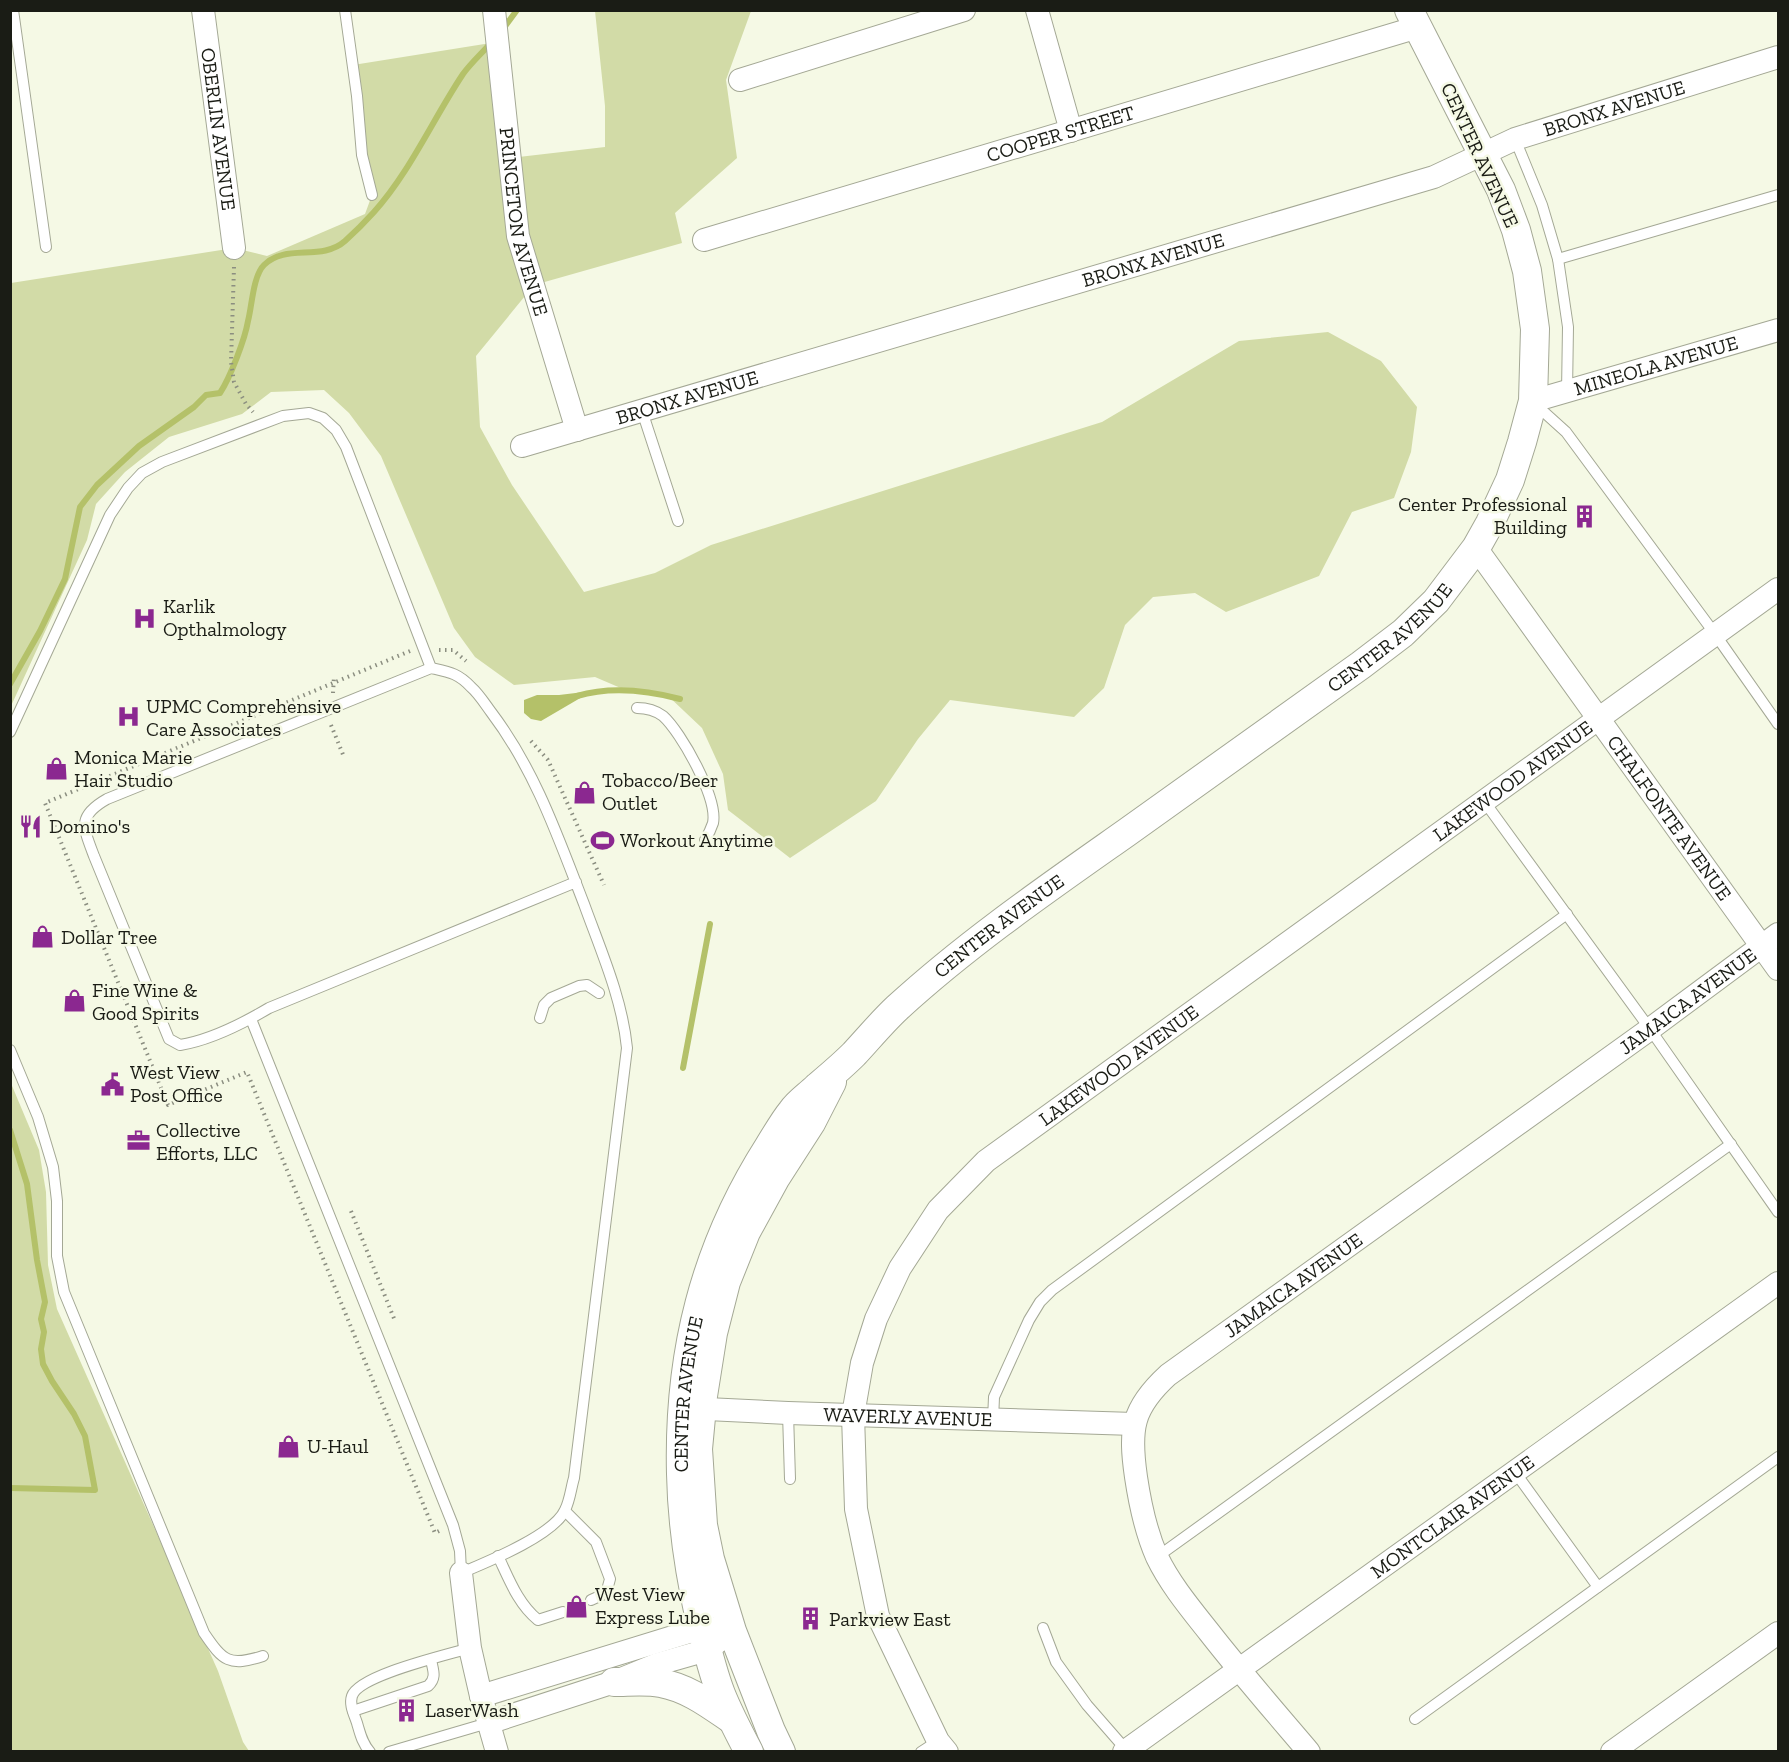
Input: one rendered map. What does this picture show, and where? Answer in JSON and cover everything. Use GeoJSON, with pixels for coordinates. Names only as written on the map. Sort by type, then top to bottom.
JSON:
{"type":"FeatureCollection","features":[{"type":"Feature","properties":{"kind":"street","name":"OBERLIN AVENUE"},"geometry":{"type":"LineString","coordinates":[[203,10],[234,248]]}},
{"type":"Feature","properties":{"kind":"street","name":"PRINCETON AVENUE"},"geometry":{"type":"LineString","coordinates":[[494,10],[518,236],[577,430]]}},
{"type":"Feature","properties":{"kind":"street"},"geometry":{"type":"LineString","coordinates":[[740,80],[964,10]]}},
{"type":"Feature","properties":{"kind":"street"},"geometry":{"type":"LineString","coordinates":[[1037,10],[1071,131]]}},
{"type":"Feature","properties":{"kind":"street","name":"COOPER STREET"},"geometry":{"type":"LineString","coordinates":[[704,240],[1071,131],[1413,19]]}},
{"type":"Feature","properties":{"kind":"street","name":"CENTER AVENUE"},"geometry":{"type":"LineString","coordinates":[[781,1752],[732,1631],[710,1559],[703,1525],[698,1449],[691,1408],[688,1353],[695,1317],[708,1273],[739,1196],[794,1107],[839,1069],[894,1011],[923,986],[1008,917],[1403,633],[1436,601],[1476,548],[1491,524],[1510,480],[1533,402],[1535,329],[1527,271],[1516,230],[1501,190],[1413,19]]}},
{"type":"Feature","properties":{"kind":"street","name":"BRONX AVENUE"},"geometry":{"type":"LineString","coordinates":[[522,446],[1434,177],[1515,139],[1779,57]]}},
{"type":"Feature","properties":{"kind":"street","name":"MINEOLA AVENUE"},"geometry":{"type":"LineString","coordinates":[[1533,402],[1779,330]]}},
{"type":"Feature","properties":{"kind":"street","name":"CHALFONTE AVENUE"},"geometry":{"type":"LineString","coordinates":[[1476,548],[1598,718],[1770,940],[1779,969]]}},
{"type":"Feature","properties":{"kind":"street","name":"LAKEWOOD AVENUE"},"geometry":{"type":"LineString","coordinates":[[936,1748],[878,1616],[856,1509],[853,1415],[862,1364],[873,1330],[900,1268],[938,1210],[986,1161],[1779,589]]}},
{"type":"Feature","properties":{"kind":"street","name":"JAMAICA AVENUE"},"geometry":{"type":"LineString","coordinates":[[1309,1752],[1239,1670],[1181,1596],[1157,1557],[1140,1505],[1134,1461],[1134,1424],[1141,1406],[1152,1389],[1168,1375],[1650,1029],[1770,940]]}},
{"type":"Feature","properties":{"kind":"street","name":"MONTCLAIR AVENUE"},"geometry":{"type":"LineString","coordinates":[[1126,1751],[1779,1283]]}},
{"type":"Feature","properties":{"kind":"street","name":"CENTER AVENUE"},"geometry":{"type":"LineString","coordinates":[[691,1408],[681,1500],[686,1555],[719,1690],[748,1752]]}},
{"type":"Feature","properties":{"kind":"street","name":"WAVERLY AVENUE"},"geometry":{"type":"LineString","coordinates":[[691,1408],[1134,1424]]}},
{"type":"Feature","properties":{"kind":"street"},"geometry":{"type":"LineString","coordinates":[[461,1573],[470,1648],[497,1752]]}},
{"type":"Feature","properties":{"kind":"street"},"geometry":{"type":"LineString","coordinates":[[481,1696],[732,1631]]}},
{"type":"Feature","properties":{"kind":"street"},"geometry":{"type":"LineString","coordinates":[[1612,1752],[1779,1633]]}},
{"type":"Feature","properties":{"kind":"street"},"geometry":{"type":"LineString","coordinates":[[488,1723],[614,1682],[658,1664],[705,1639]]}},
{"type":"Feature","properties":{"kind":"street"},"geometry":{"type":"LineString","coordinates":[[614,1682],[659,1683],[679,1689],[700,1698],[731,1719]]}},
{"type":"Feature","properties":{"kind":"lane"},"geometry":{"type":"LineString","coordinates":[[14,10],[46,247]]}},
{"type":"Feature","properties":{"kind":"lane"},"geometry":{"type":"LineString","coordinates":[[345,10],[357,96],[362,155],[372,195]]}},
{"type":"Feature","properties":{"kind":"lane"},"geometry":{"type":"LineString","coordinates":[[1515,139],[1542,205],[1558,259],[1568,327],[1567,392]]}},
{"type":"Feature","properties":{"kind":"lane"},"geometry":{"type":"LineString","coordinates":[[1558,259],[1779,195]]}},
{"type":"Feature","properties":{"kind":"lane"},"geometry":{"type":"LineString","coordinates":[[1533,402],[1566,432],[1779,724]]}},
{"type":"Feature","properties":{"kind":"lane"},"geometry":{"type":"LineString","coordinates":[[642,411],[678,521]]}},
{"type":"Feature","properties":{"kind":"lane"},"geometry":{"type":"LineString","coordinates":[[10,732],[110,515],[128,488],[142,473],[162,462],[283,416],[309,413],[323,418],[336,430],[346,447],[431,668]]}},
{"type":"Feature","properties":{"kind":"lane"},"geometry":{"type":"LineString","coordinates":[[251,1019],[453,1525],[460,1551],[461,1573],[532,1539],[555,1523],[565,1511],[574,1478],[627,1048],[625,1026],[614,986],[576,882],[538,790],[519,753],[472,687],[454,673],[431,668],[107,799],[93,807],[86,817],[84,830],[169,1039],[180,1046],[192,1044],[251,1019],[269,1008],[576,882]]}},
{"type":"Feature","properties":{"kind":"lane"},"geometry":{"type":"LineString","coordinates":[[637,708],[648,709],[662,715],[683,741],[701,777],[711,804],[713,822],[705,840]]}},
{"type":"Feature","properties":{"kind":"lane"},"geometry":{"type":"LineString","coordinates":[[1484,801],[1650,1029],[1779,1212]]}},
{"type":"Feature","properties":{"kind":"lane"},"geometry":{"type":"LineString","coordinates":[[993,1420],[994,1397],[1029,1320],[1040,1302],[1052,1290],[1567,914]]}},
{"type":"Feature","properties":{"kind":"lane"},"geometry":{"type":"LineString","coordinates":[[540,1018],[544,1005],[551,998],[579,986],[587,985],[599,993]]}},
{"type":"Feature","properties":{"kind":"lane"},"geometry":{"type":"LineString","coordinates":[[10,1050],[38,1117],[53,1167],[57,1202],[57,1256],[64,1292],[204,1633],[217,1651],[230,1662],[246,1662],[263,1656]]}},
{"type":"Feature","properties":{"kind":"lane"},"geometry":{"type":"LineString","coordinates":[[1157,1557],[1731,1144]]}},
{"type":"Feature","properties":{"kind":"lane"},"geometry":{"type":"LineString","coordinates":[[788,1413],[790,1479]]}},
{"type":"Feature","properties":{"kind":"lane"},"geometry":{"type":"LineString","coordinates":[[1415,1719],[1779,1457]]}},
{"type":"Feature","properties":{"kind":"lane"},"geometry":{"type":"LineString","coordinates":[[1515,1472],[1598,1587]]}},
{"type":"Feature","properties":{"kind":"lane"},"geometry":{"type":"LineString","coordinates":[[565,1511],[596,1542],[610,1579],[607,1590],[591,1600]]}},
{"type":"Feature","properties":{"kind":"lane"},"geometry":{"type":"LineString","coordinates":[[498,1556],[515,1591],[531,1614],[538,1620],[563,1612]]}},
{"type":"Feature","properties":{"kind":"lane"},"geometry":{"type":"LineString","coordinates":[[1043,1628],[1056,1662],[1087,1705],[1126,1751]]}},
{"type":"Feature","properties":{"kind":"lane"},"geometry":{"type":"LineString","coordinates":[[370,1752],[364,1745],[351,1704],[352,1694],[359,1686],[386,1673],[470,1648]]}},
{"type":"Feature","properties":{"kind":"lane"},"geometry":{"type":"LineString","coordinates":[[353,1712],[428,1686],[435,1675],[430,1660]]}},
{"type":"Feature","properties":{"kind":"lane"},"geometry":{"type":"LineString","coordinates":[[389,1752],[488,1723]]}},
{"type":"Feature","properties":{"kind":"path"},"geometry":{"type":"LineString","coordinates":[[234,248],[231,362],[234,382],[246,404],[262,424]]}},
{"type":"Feature","properties":{"kind":"path"},"geometry":{"type":"LineString","coordinates":[[351,1211],[395,1321]]}},
{"type":"Feature","properties":{"kind":"shaded area"},"geometry":{"type":"Polygon","coordinates":[[[595,11],[751,11],[726,80],[737,158],[675,213],[682,243],[534,285],[476,356],[480,427],[512,485],[584,592],[655,573],[711,545],[1102,422],[1239,341],[1328,332],[1381,361],[1417,407],[1411,452],[1394,498],[1352,512],[1319,576],[1226,612],[1195,593],[1153,597],[1125,625],[1104,688],[1074,717],[950,700],[918,739],[876,801],[790,858],[728,810],[723,774],[702,728],[666,694],[630,692],[595,677],[514,685],[475,657],[454,628],[381,456],[349,413],[324,390],[271,392],[242,414],[169,437],[125,472],[96,504],[87,540],[11,706],[11,283],[234,248],[267,256],[365,214],[372,195],[353,65],[497,42],[510,158],[605,147],[605,106],[595,11]]]}},
{"type":"Feature","properties":{"kind":"shaded area"},"geometry":{"type":"Polygon","coordinates":[[[584,692],[582,697],[541,721],[531,719],[524,713],[524,700],[537,695],[584,692]]]}},
{"type":"Feature","properties":{"kind":"shaded area"},"geometry":{"type":"Polygon","coordinates":[[[10,1081],[39,1150],[46,1192],[48,1265],[57,1309],[218,1671],[243,1742],[249,1751],[11,1751],[10,1081]]]}},
{"type":"Feature","properties":{"kind":"waterway"},"geometry":{"type":"LineString","coordinates":[[503,29],[517,10]]}},
{"type":"Feature","properties":{"kind":"waterway"},"geometry":{"type":"LineString","coordinates":[[10,684],[40,631],[65,579],[80,507],[97,485],[139,446],[194,407],[206,395],[220,393],[240,348],[260,270],[273,259],[283,255],[325,251],[336,247],[356,231],[399,180],[463,74],[490,44]]}},
{"type":"Feature","properties":{"kind":"waterway"},"geometry":{"type":"LineString","coordinates":[[577,696],[603,691],[629,690],[680,699]]}},
{"type":"Feature","properties":{"kind":"waterway"},"geometry":{"type":"LineString","coordinates":[[683,1068],[710,924]]}},
{"type":"Feature","properties":{"kind":"waterway"},"geometry":{"type":"LineString","coordinates":[[10,1130],[27,1184],[45,1302],[41,1319],[44,1332],[41,1349],[43,1364],[85,1436],[95,1490],[10,1488]]}},
{"type":"Feature","properties":{"kind":"place","name":"Center Professional Building"},"geometry":{"type":"Point","coordinates":[1585,516]}},
{"type":"Feature","properties":{"kind":"place","name":"Karlik Opthalmology"},"geometry":{"type":"Point","coordinates":[145,618]}},
{"type":"Feature","properties":{"kind":"place","name":"UPMC Comprehensive Care Associates"},"geometry":{"type":"Point","coordinates":[128,717]}},
{"type":"Feature","properties":{"kind":"place","name":"Monica Marie Hair Studio"},"geometry":{"type":"Point","coordinates":[56,769]}},
{"type":"Feature","properties":{"kind":"place","name":"Tobacco/Beer Outlet"},"geometry":{"type":"Point","coordinates":[584,792]}},
{"type":"Feature","properties":{"kind":"place","name":"Domino's"},"geometry":{"type":"Point","coordinates":[31,826]}},
{"type":"Feature","properties":{"kind":"place","name":"Workout Anytime"},"geometry":{"type":"Point","coordinates":[602,840]}},
{"type":"Feature","properties":{"kind":"place","name":"Dollar Tree"},"geometry":{"type":"Point","coordinates":[43,937]}},
{"type":"Feature","properties":{"kind":"place","name":"Fine Wine & Good Spirits"},"geometry":{"type":"Point","coordinates":[74,1001]}},
{"type":"Feature","properties":{"kind":"place","name":"West View Post Office"},"geometry":{"type":"Point","coordinates":[112,1084]}},
{"type":"Feature","properties":{"kind":"place","name":"Collective Efforts, LLC"},"geometry":{"type":"Point","coordinates":[138,1141]}},
{"type":"Feature","properties":{"kind":"place","name":"U-Haul"},"geometry":{"type":"Point","coordinates":[289,1446]}},
{"type":"Feature","properties":{"kind":"place","name":"West View Express Lube"},"geometry":{"type":"Point","coordinates":[577,1606]}},
{"type":"Feature","properties":{"kind":"place","name":"Parkview East"},"geometry":{"type":"Point","coordinates":[811,1619]}},
{"type":"Feature","properties":{"kind":"place","name":"LaserWash"},"geometry":{"type":"Point","coordinates":[407,1710]}}]}
